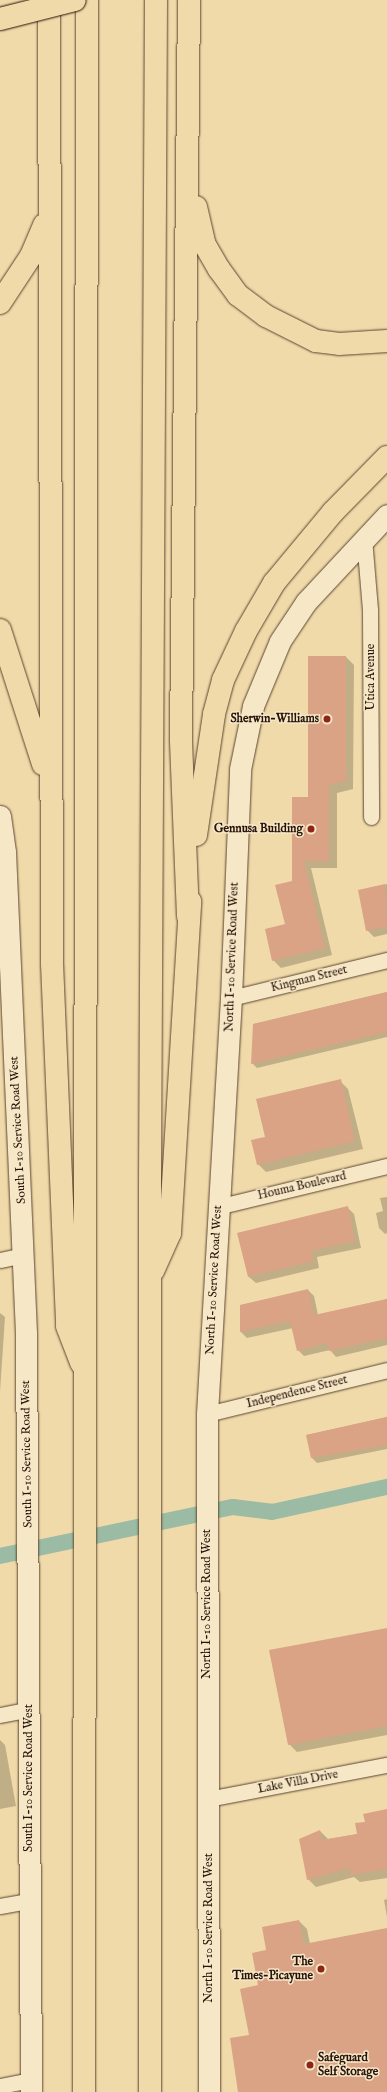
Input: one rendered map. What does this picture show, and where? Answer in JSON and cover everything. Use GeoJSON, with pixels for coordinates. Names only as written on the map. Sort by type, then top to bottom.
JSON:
{"type":"FeatureCollection","features":[{"type":"Feature","properties":{"kind":"highway"},"geometry":{"type":"LineString","coordinates":[[49,0],[48,216],[52,963],[66,1326],[85,1373]]}},
{"type":"Feature","properties":{"kind":"highway"},"geometry":{"type":"LineString","coordinates":[[0,19],[75,0]]}},
{"type":"Feature","properties":{"kind":"highway"},"geometry":{"type":"LineString","coordinates":[[84,2092],[83,1582],[85,1373],[87,0]]}},
{"type":"Feature","properties":{"kind":"highway"},"geometry":{"type":"LineString","coordinates":[[150,2092],[152,1567],[150,1502],[150,1278],[156,0]]}},
{"type":"Feature","properties":{"kind":"highway"},"geometry":{"type":"LineString","coordinates":[[188,916],[181,738],[189,0]]}},
{"type":"Feature","properties":{"kind":"highway"},"geometry":{"type":"LineString","coordinates":[[188,170],[205,245],[238,295],[266,316],[316,341],[339,344],[387,341]]}},
{"type":"Feature","properties":{"kind":"highway"},"geometry":{"type":"LineString","coordinates":[[0,303],[31,256],[48,216]]}},
{"type":"Feature","properties":{"kind":"highway"},"geometry":{"type":"LineString","coordinates":[[150,1278],[170,1233],[188,916],[200,793],[214,714],[223,680],[274,583],[333,512],[387,458]]}},
{"type":"Feature","properties":{"kind":"highway"},"geometry":{"type":"LineString","coordinates":[[0,630],[50,787]]}},
{"type":"Feature","properties":{"kind":"street","name":"North I-10 Service Road West"},"geometry":{"type":"LineString","coordinates":[[209,2092],[206,1414],[217,1206],[232,998],[240,769],[253,706],[280,641],[306,602],[387,515]]}},
{"type":"Feature","properties":{"kind":"street","name":"Utica Avenue"},"geometry":{"type":"LineString","coordinates":[[364,538],[370,610],[372,816]]}},
{"type":"Feature","properties":{"kind":"street","name":"South I-10 Service Road West"},"geometry":{"type":"LineString","coordinates":[[0,816],[5,852],[24,1255],[29,1590],[29,1901],[31,2086]]}},
{"type":"Feature","properties":{"kind":"street","name":"Kingman Street"},"geometry":{"type":"LineString","coordinates":[[232,998],[387,960]]}},
{"type":"Feature","properties":{"kind":"street","name":"Houma Boulevard"},"geometry":{"type":"LineString","coordinates":[[217,1206],[387,1166]]}},
{"type":"Feature","properties":{"kind":"street"},"geometry":{"type":"LineString","coordinates":[[0,1260],[24,1255]]}},
{"type":"Feature","properties":{"kind":"street","name":"Independence Street"},"geometry":{"type":"LineString","coordinates":[[206,1414],[387,1370]]}},
{"type":"Feature","properties":{"kind":"street"},"geometry":{"type":"LineString","coordinates":[[0,1715],[30,1709]]}},
{"type":"Feature","properties":{"kind":"street","name":"Lake Villa Drive"},"geometry":{"type":"LineString","coordinates":[[208,1799],[387,1765]]}},
{"type":"Feature","properties":{"kind":"street"},"geometry":{"type":"LineString","coordinates":[[0,1906],[29,1901]]}},
{"type":"Feature","properties":{"kind":"street"},"geometry":{"type":"LineString","coordinates":[[0,2086],[31,2086]]}},
{"type":"Feature","properties":{"kind":"building"},"geometry":{"type":"Polygon","coordinates":[[[308,656],[346,656],[346,781],[329,785],[329,861],[304,861],[325,948],[272,961],[265,929],[285,924],[275,885],[292,881],[292,797],[308,797],[308,656]]]}},
{"type":"Feature","properties":{"kind":"building"},"geometry":{"type":"Polygon","coordinates":[[[385,884],[387,926],[366,931],[358,890],[385,884]]]}},
{"type":"Feature","properties":{"kind":"building"},"geometry":{"type":"Polygon","coordinates":[[[387,992],[387,1032],[251,1064],[253,1024],[387,992]]]}},
{"type":"Feature","properties":{"kind":"building"},"geometry":{"type":"Polygon","coordinates":[[[341,1079],[355,1141],[257,1165],[251,1140],[265,1137],[256,1099],[341,1079]]]}},
{"type":"Feature","properties":{"kind":"building"},"geometry":{"type":"Polygon","coordinates":[[[348,1206],[355,1241],[311,1251],[314,1261],[248,1277],[237,1233],[348,1206]]]}},
{"type":"Feature","properties":{"kind":"building"},"geometry":{"type":"Polygon","coordinates":[[[308,1289],[314,1315],[387,1299],[387,1338],[329,1351],[328,1343],[297,1351],[290,1321],[240,1332],[240,1305],[308,1289]]]}},
{"type":"Feature","properties":{"kind":"building"},"geometry":{"type":"Polygon","coordinates":[[[387,1417],[387,1445],[311,1458],[306,1435],[387,1417]]]}},
{"type":"Feature","properties":{"kind":"building"},"geometry":{"type":"Polygon","coordinates":[[[387,1628],[387,1726],[288,1745],[269,1650],[387,1628]]]}},
{"type":"Feature","properties":{"kind":"building"},"geometry":{"type":"Polygon","coordinates":[[[387,1809],[387,1869],[351,1875],[349,1868],[307,1880],[299,1839],[320,1830],[322,1840],[357,1834],[355,1823],[365,1822],[363,1814],[387,1809]]]}},
{"type":"Feature","properties":{"kind":"building"},"geometry":{"type":"Polygon","coordinates":[[[299,1920],[304,1944],[387,1928],[387,2092],[238,2092],[230,2038],[249,2035],[240,1989],[258,1985],[252,1953],[266,1950],[262,1927],[299,1920]]]}},
{"type":"Feature","properties":{"kind":"waterway"},"geometry":{"type":"LineString","coordinates":[[0,1556],[233,1507],[272,1512],[387,1487]]}},
{"type":"Feature","properties":{"kind":"place","name":"Sherwin-Williams"},"geometry":{"type":"Point","coordinates":[327,719]}},
{"type":"Feature","properties":{"kind":"place","name":"Gennusa Building"},"geometry":{"type":"Point","coordinates":[311,829]}},
{"type":"Feature","properties":{"kind":"place","name":"The Times-Picayune"},"geometry":{"type":"Point","coordinates":[321,1969]}},
{"type":"Feature","properties":{"kind":"place","name":"Safeguard Self Storage"},"geometry":{"type":"Point","coordinates":[310,2065]}}]}
